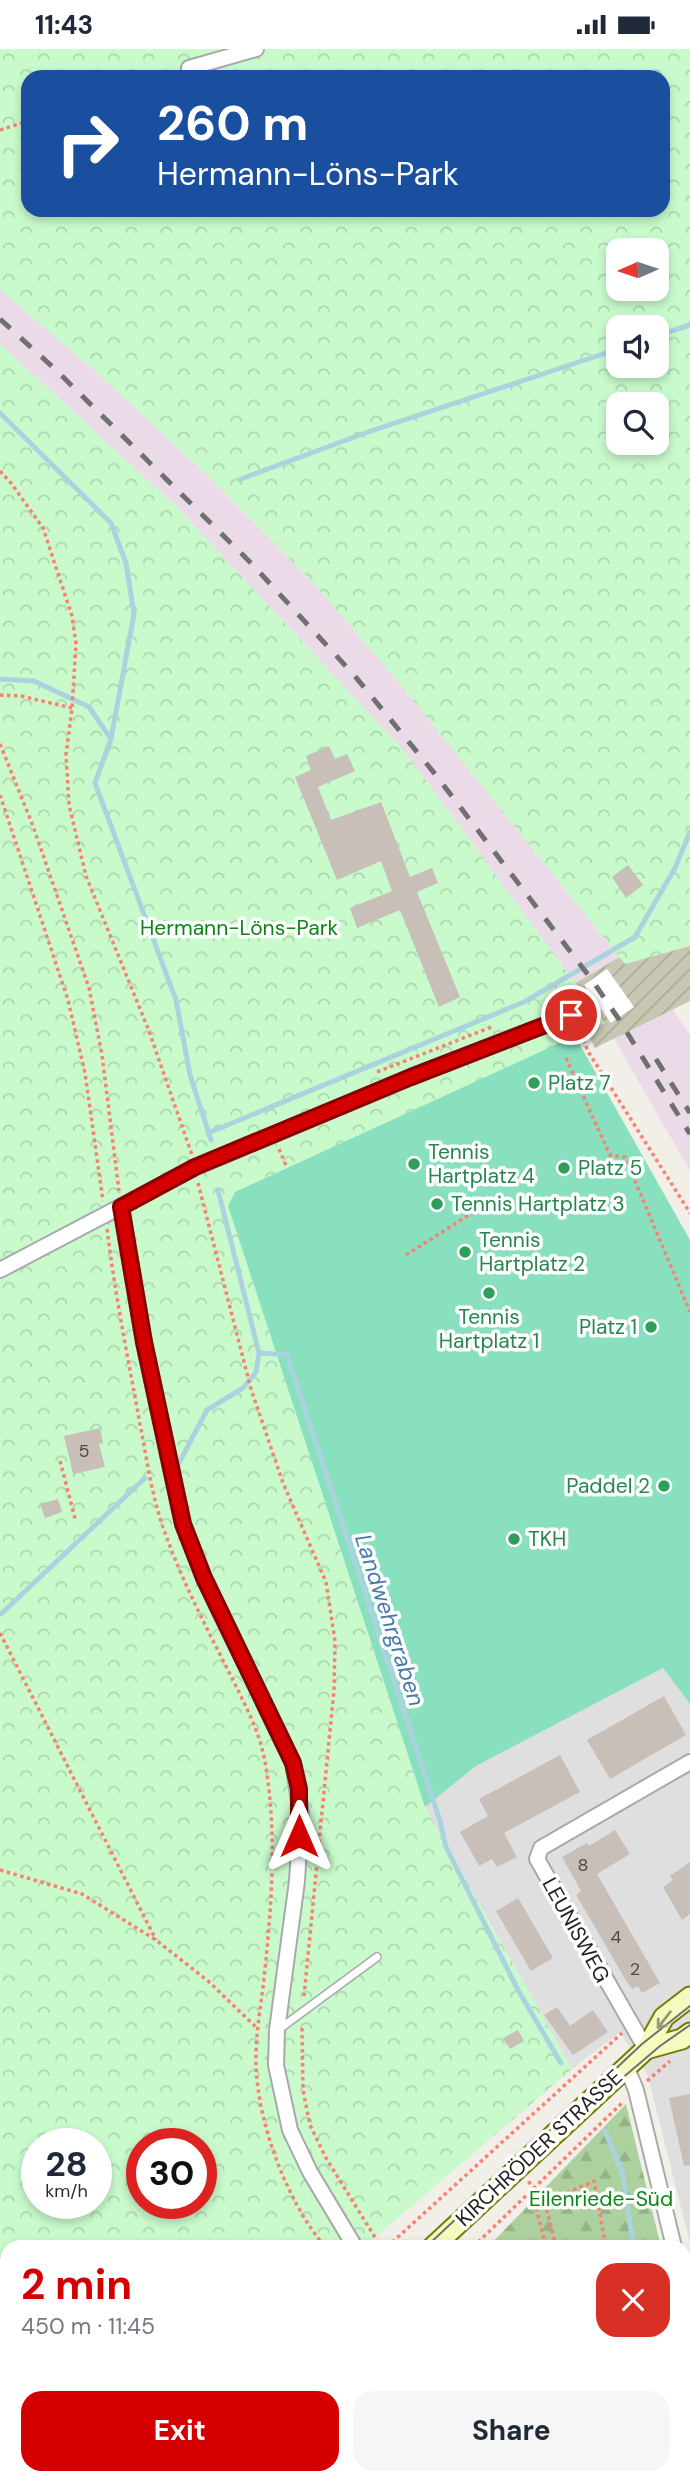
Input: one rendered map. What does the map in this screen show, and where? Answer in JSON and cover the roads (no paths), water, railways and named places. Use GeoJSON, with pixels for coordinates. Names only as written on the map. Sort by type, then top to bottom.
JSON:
{"type":"FeatureCollection","features":[{"type":"Feature","properties":{"kind":"main road"},"geometry":{"type":"LineString","coordinates":[[646,2049],[664,2017],[690,1997]]}},
{"type":"Feature","properties":{"kind":"main road"},"geometry":{"type":"LineString","coordinates":[[646,2049],[682,2039],[690,2033]]}},
{"type":"Feature","properties":{"kind":"main road","name":"KIRCHRÖDER STRASSE"},"geometry":{"type":"LineString","coordinates":[[441,2240],[646,2049]]}},
{"type":"Feature","properties":{"kind":"street"},"geometry":{"type":"LineString","coordinates":[[190,68],[256,49]]}},
{"type":"Feature","properties":{"kind":"street"},"geometry":{"type":"LineString","coordinates":[[0,1270],[195,1167],[411,1077],[574,1021]]}},
{"type":"Feature","properties":{"kind":"street"},"geometry":{"type":"LineString","coordinates":[[121,1207],[162,1434],[183,1524],[204,1578],[293,1763],[299,1789],[297,1881],[277,2030],[276,2065],[281,2099],[290,2130],[310,2172],[351,2240]]}},
{"type":"Feature","properties":{"kind":"street","name":"LEUNISWEG"},"geometry":{"type":"LineString","coordinates":[[646,2049],[630,2026],[537,1859],[541,1848],[690,1762]]}},
{"type":"Feature","properties":{"kind":"street"},"geometry":{"type":"LineString","coordinates":[[626,2066],[636,2090],[672,2240]]}},
{"type":"Feature","properties":{"kind":"lane"},"geometry":{"type":"LineString","coordinates":[[277,2030],[377,1957]]}},
{"type":"Feature","properties":{"kind":"waterway"},"geometry":{"type":"LineString","coordinates":[[669,332],[690,325]]}},
{"type":"Feature","properties":{"kind":"waterway"},"geometry":{"type":"LineString","coordinates":[[241,479],[368,432],[606,353]]}},
{"type":"Feature","properties":{"kind":"waterway"},"geometry":{"type":"LineString","coordinates":[[0,413],[111,523],[126,563],[134,614],[111,739]]}},
{"type":"Feature","properties":{"kind":"waterway","name":"Landwehrgraben"},"geometry":{"type":"LineString","coordinates":[[0,679],[34,681],[89,707],[111,739],[95,783],[176,1000],[190,1075],[211,1140]]}},
{"type":"Feature","properties":{"kind":"waterway"},"geometry":{"type":"LineString","coordinates":[[208,1133],[524,1002],[635,937],[675,868],[690,832]]}},
{"type":"Feature","properties":{"kind":"waterway","name":"Landwehrgraben"},"geometry":{"type":"LineString","coordinates":[[218,1190],[259,1353],[287,1355],[440,1821],[446,1847],[518,1990],[561,2063]]}},
{"type":"Feature","properties":{"kind":"waterway"},"geometry":{"type":"LineString","coordinates":[[179,1463],[207,1410],[243,1388],[256,1372],[259,1353]]}},
{"type":"Feature","properties":{"kind":"waterway"},"geometry":{"type":"LineString","coordinates":[[1,1614],[145,1478]]}},
{"type":"Feature","properties":{"kind":"waterway","name":"Landwehrgraben"},"geometry":{"type":"LineString","coordinates":[[605,2131],[622,2172],[633,2240]]}},
{"type":"Feature","properties":{"kind":"tram line"},"geometry":{"type":"LineString","coordinates":[[433,2240],[642,2044],[690,2006]]}},
{"type":"Feature","properties":{"kind":"tram line"},"geometry":{"type":"LineString","coordinates":[[606,2092],[660,2046],[690,2025]]}},
{"type":"Feature","properties":{"kind":"railway"},"geometry":{"type":"LineString","coordinates":[[0,319],[56,370],[251,563],[354,675],[435,774],[592,980],[690,1134]]}},
{"type":"Feature","properties":{"kind":"railway"},"geometry":{"type":"LineString","coordinates":[[656,1059],[690,1113]]}},
{"type":"Feature","properties":{"kind":"place","name":"Platz 7"},"geometry":{"type":"Point","coordinates":[534,1083]}},
{"type":"Feature","properties":{"kind":"place","name":"Tennis Hartplatz 4"},"geometry":{"type":"Point","coordinates":[414,1164]}},
{"type":"Feature","properties":{"kind":"place","name":"Platz 5"},"geometry":{"type":"Point","coordinates":[564,1168]}},
{"type":"Feature","properties":{"kind":"place","name":"Tennis Hartplatz 3"},"geometry":{"type":"Point","coordinates":[437,1204]}},
{"type":"Feature","properties":{"kind":"place","name":"Tennis Hartplatz 2"},"geometry":{"type":"Point","coordinates":[465,1252]}},
{"type":"Feature","properties":{"kind":"place","name":"Tennis Hartplatz 1"},"geometry":{"type":"Point","coordinates":[489,1293]}},
{"type":"Feature","properties":{"kind":"place","name":"Platz 1"},"geometry":{"type":"Point","coordinates":[651,1327]}},
{"type":"Feature","properties":{"kind":"place","name":"Paddel 2"},"geometry":{"type":"Point","coordinates":[664,1486]}},
{"type":"Feature","properties":{"kind":"place","name":"TKH"},"geometry":{"type":"Point","coordinates":[514,1539]}},
{"type":"Feature","properties":{"kind":"park label","name":"Hermann-Löns-Park"},"geometry":{"type":"Point","coordinates":[239,928]}},
{"type":"Feature","properties":{"kind":"park label","name":"Eilenriede-Süd"},"geometry":{"type":"Point","coordinates":[601,2199]}}]}
